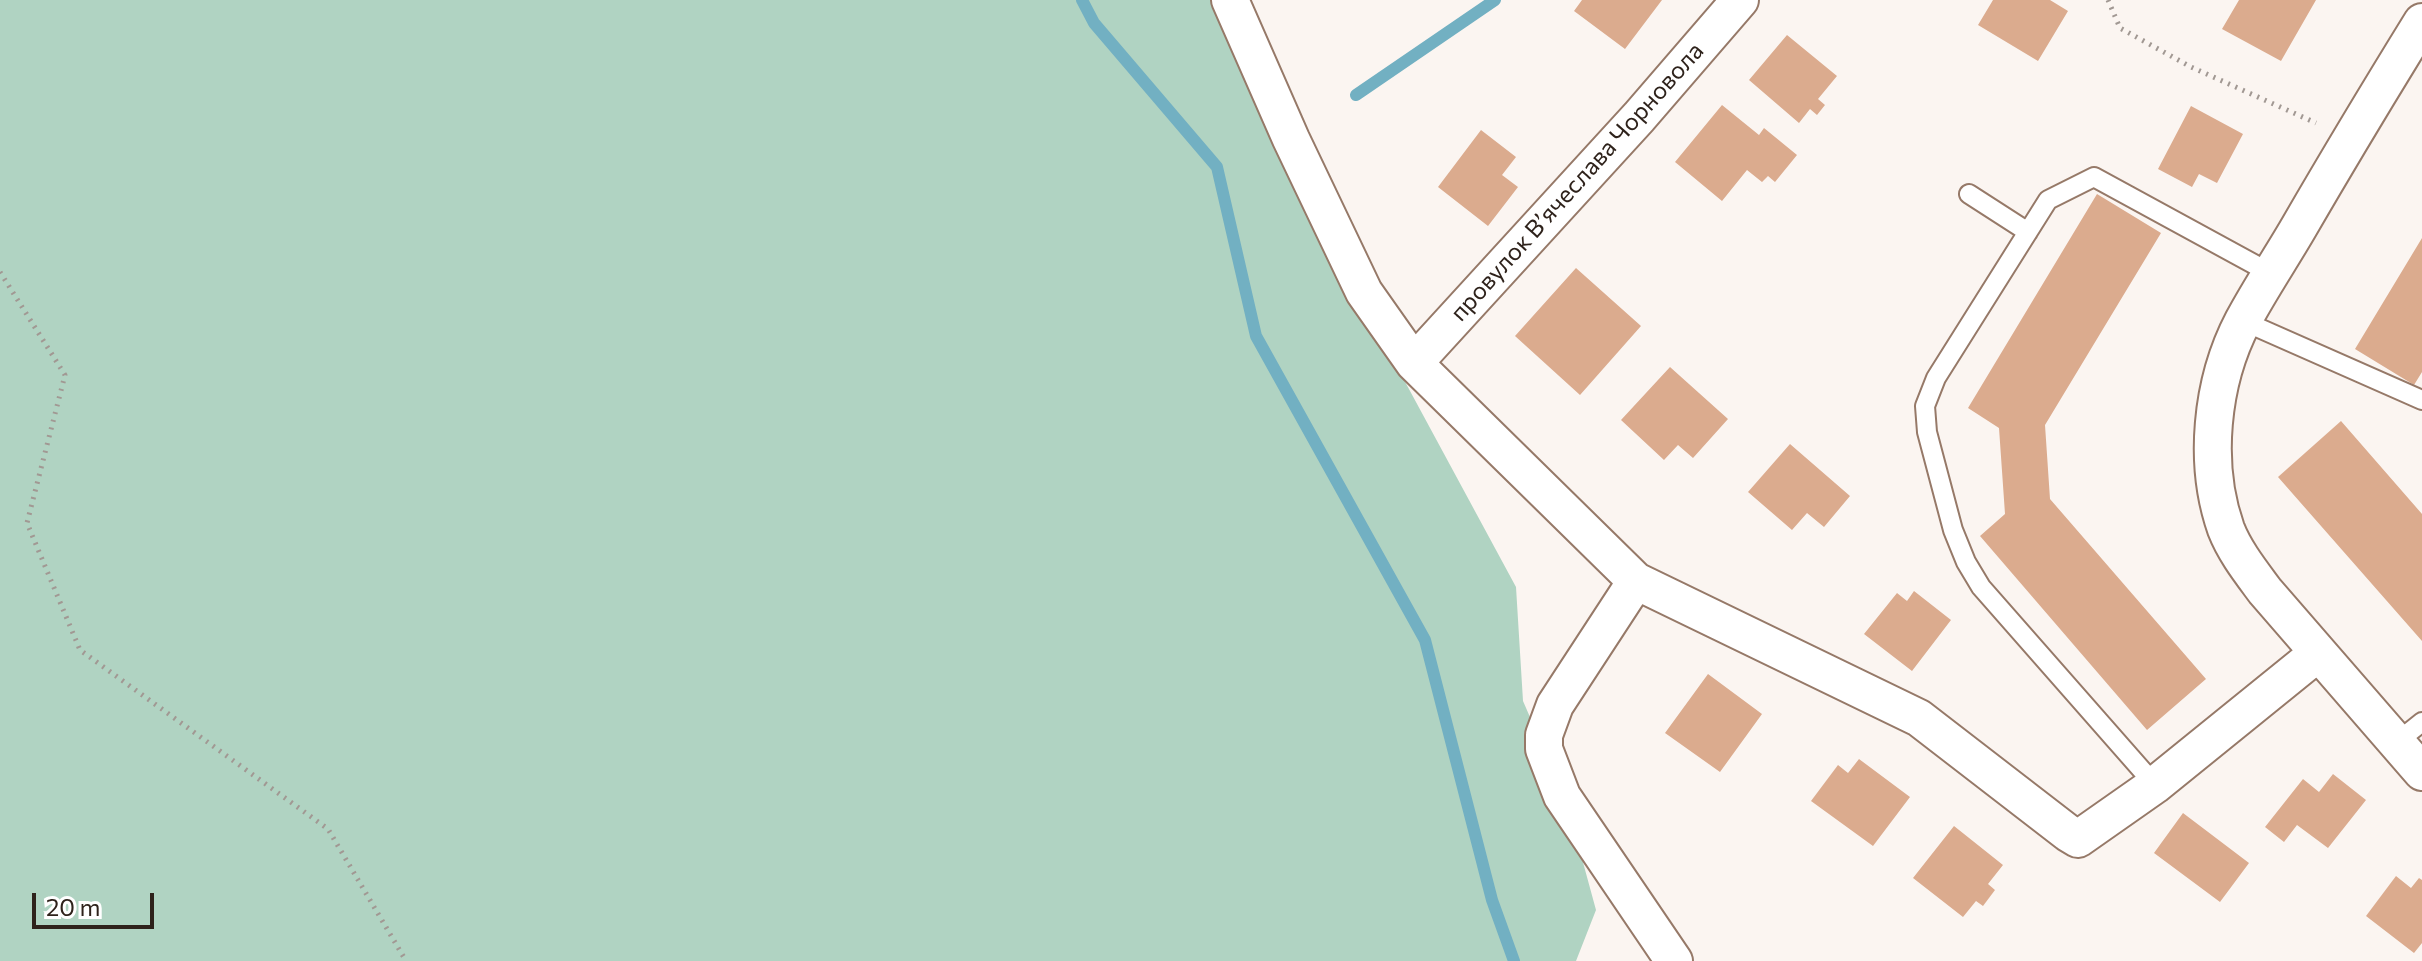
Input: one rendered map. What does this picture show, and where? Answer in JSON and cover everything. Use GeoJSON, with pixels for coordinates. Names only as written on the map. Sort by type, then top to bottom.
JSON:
{"type":"FeatureCollection","features":[{"type":"Feature","properties":{"kind":"street"},"geometry":{"type":"LineString","coordinates":[[1230,0],[1291,139],[1364,292],[1414,363],[1636,581],[1919,718],[2078,839],[2155,785],[2318,653]]}},
{"type":"Feature","properties":{"kind":"street","name":"провулок Вʼячеслава Чорновола"},"geometry":{"type":"LineString","coordinates":[[1414,363],[1629,128],[1740,0]]}},
{"type":"Feature","properties":{"kind":"street"},"geometry":{"type":"LineString","coordinates":[[2422,22],[2243,321],[2224,371],[2217,401],[2214,446],[2217,493],[2227,531],[2242,559],[2318,653],[2409,732],[2422,772]]}},
{"type":"Feature","properties":{"kind":"street"},"geometry":{"type":"LineString","coordinates":[[1636,581],[1555,705],[1544,735],[1544,749],[1562,796],[1674,961]]}},
{"type":"Feature","properties":{"kind":"lane"},"geometry":{"type":"LineString","coordinates":[[2155,785],[1981,587],[1966,562],[1953,530],[1927,432],[1925,406],[1936,378],[2048,200],[2094,177],[2272,274]]}},
{"type":"Feature","properties":{"kind":"lane"},"geometry":{"type":"LineString","coordinates":[[1969,194],[2028,232]]}},
{"type":"Feature","properties":{"kind":"lane"},"geometry":{"type":"LineString","coordinates":[[2243,321],[2422,400]]}},
{"type":"Feature","properties":{"kind":"path"},"geometry":{"type":"LineString","coordinates":[[2108,0],[2120,28],[2191,67],[2350,139]]}},
{"type":"Feature","properties":{"kind":"path"},"geometry":{"type":"LineString","coordinates":[[0,272],[65,375],[27,523],[80,650],[328,829],[406,961]]}},
{"type":"Feature","properties":{"kind":"green space"},"geometry":{"type":"Polygon","coordinates":[[[0,0],[1220,0],[1403,378],[1516,587],[1523,701],[1566,800],[1596,910],[1576,961],[0,961],[0,0]]]}},
{"type":"Feature","properties":{"kind":"building"},"geometry":{"type":"Polygon","coordinates":[[[1582,0],[1662,0],[1625,49],[1574,11],[1582,0]]]}},
{"type":"Feature","properties":{"kind":"building"},"geometry":{"type":"Polygon","coordinates":[[[1993,0],[2050,0],[2068,11],[2038,61],[1978,25],[1993,0]]]}},
{"type":"Feature","properties":{"kind":"building"},"geometry":{"type":"Polygon","coordinates":[[[2239,0],[2316,0],[2281,61],[2222,29],[2239,0]]]}},
{"type":"Feature","properties":{"kind":"building"},"geometry":{"type":"Polygon","coordinates":[[[1787,35],[1837,76],[1818,99],[1825,105],[1817,115],[1810,109],[1799,123],[1749,80],[1787,35]]]}},
{"type":"Feature","properties":{"kind":"building"},"geometry":{"type":"Polygon","coordinates":[[[1722,105],[1759,135],[1764,128],[1797,155],[1775,182],[1768,176],[1762,182],[1747,170],[1722,201],[1675,162],[1722,105]]]}},
{"type":"Feature","properties":{"kind":"building"},"geometry":{"type":"Polygon","coordinates":[[[2191,106],[2243,134],[2217,183],[2199,174],[2192,187],[2158,169],[2191,106]]]}},
{"type":"Feature","properties":{"kind":"building"},"geometry":{"type":"Polygon","coordinates":[[[1481,130],[1516,157],[1502,175],[1518,187],[1488,226],[1438,187],[1481,130]]]}},
{"type":"Feature","properties":{"kind":"building"},"geometry":{"type":"Polygon","coordinates":[[[2097,194],[2161,233],[2045,425],[2050,499],[2206,679],[2147,730],[1980,536],[2005,514],[1999,428],[1968,408],[2097,194]]]}},
{"type":"Feature","properties":{"kind":"building"},"geometry":{"type":"Polygon","coordinates":[[[2422,238],[2422,372],[2414,385],[2355,349],[2422,238]]]}},
{"type":"Feature","properties":{"kind":"building"},"geometry":{"type":"Polygon","coordinates":[[[1576,268],[1641,326],[1580,395],[1515,336],[1576,268]]]}},
{"type":"Feature","properties":{"kind":"building"},"geometry":{"type":"Polygon","coordinates":[[[1670,367],[1728,419],[1693,458],[1678,445],[1664,460],[1621,420],[1670,367]]]}},
{"type":"Feature","properties":{"kind":"building"},"geometry":{"type":"Polygon","coordinates":[[[2341,421],[2422,514],[2422,641],[2278,477],[2341,421]]]}},
{"type":"Feature","properties":{"kind":"building"},"geometry":{"type":"Polygon","coordinates":[[[1790,444],[1850,496],[1824,527],[1807,513],[1792,530],[1748,492],[1790,444]]]}},
{"type":"Feature","properties":{"kind":"building"},"geometry":{"type":"Polygon","coordinates":[[[1914,591],[1951,620],[1912,671],[1864,634],[1897,593],[1907,601],[1914,591]]]}},
{"type":"Feature","properties":{"kind":"building"},"geometry":{"type":"Polygon","coordinates":[[[1708,674],[1762,714],[1720,772],[1665,733],[1708,674]]]}},
{"type":"Feature","properties":{"kind":"building"},"geometry":{"type":"Polygon","coordinates":[[[1859,759],[1910,797],[1873,846],[1811,801],[1838,765],[1848,773],[1859,759]]]}},
{"type":"Feature","properties":{"kind":"building"},"geometry":{"type":"Polygon","coordinates":[[[2333,774],[2366,800],[2328,848],[2297,825],[2284,842],[2265,827],[2303,779],[2319,792],[2333,774]]]}},
{"type":"Feature","properties":{"kind":"building"},"geometry":{"type":"Polygon","coordinates":[[[2183,813],[2249,863],[2220,902],[2154,853],[2183,813]]]}},
{"type":"Feature","properties":{"kind":"building"},"geometry":{"type":"Polygon","coordinates":[[[1954,826],[2003,865],[1988,884],[1995,890],[1983,906],[1976,901],[1963,917],[1913,878],[1954,826]]]}},
{"type":"Feature","properties":{"kind":"building"},"geometry":{"type":"Polygon","coordinates":[[[2396,876],[2411,888],[2419,878],[2422,880],[2422,943],[2414,953],[2366,916],[2396,876]]]}},
{"type":"Feature","properties":{"kind":"waterway"},"geometry":{"type":"LineString","coordinates":[[1082,0],[1094,23],[1217,167],[1256,336],[1425,640],[1492,900],[1514,961]]}},
{"type":"Feature","properties":{"kind":"waterway"},"geometry":{"type":"LineString","coordinates":[[1356,95],[1495,0]]}}]}
